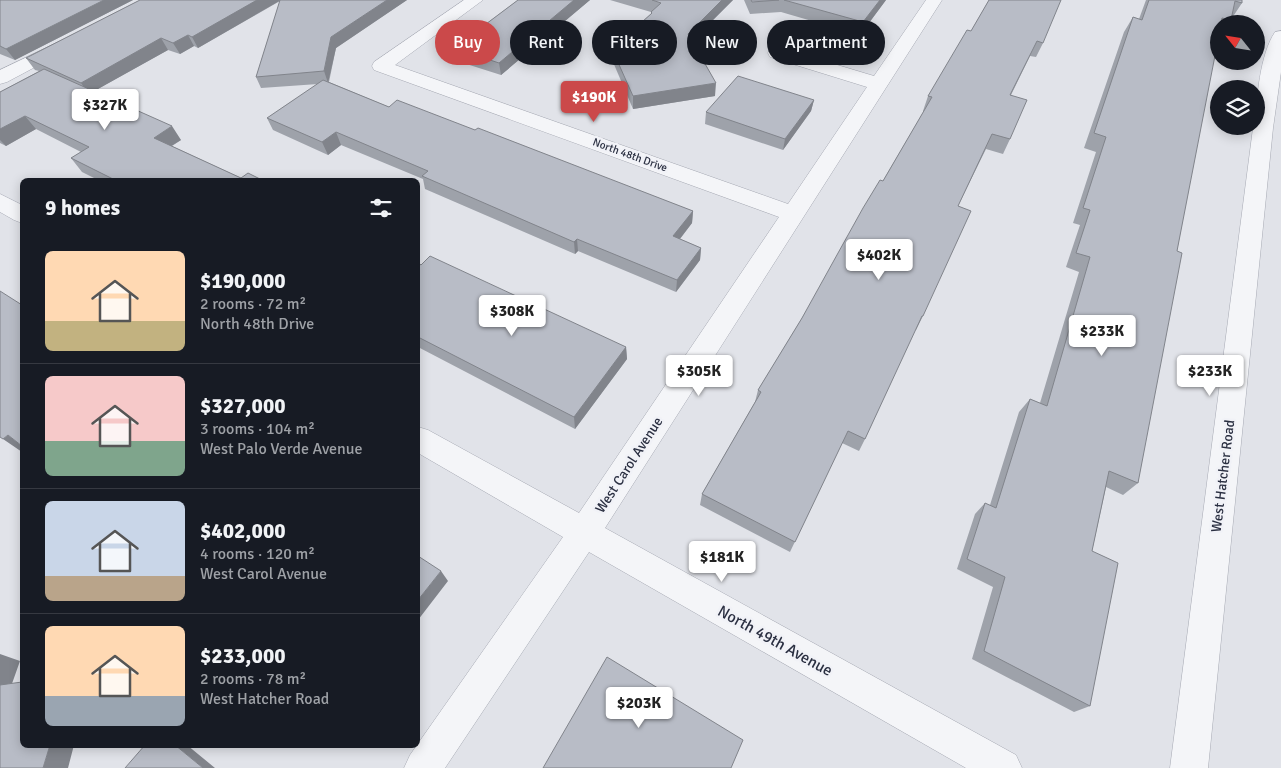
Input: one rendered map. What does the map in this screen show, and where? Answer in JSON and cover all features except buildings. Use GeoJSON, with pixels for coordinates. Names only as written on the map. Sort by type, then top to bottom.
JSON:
{"type":"FeatureCollection","features":[{"type":"Feature","properties":{"kind":"street","name":"North 48th Drive"},"geometry":{"type":"LineString","coordinates":[[475,0],[382,66],[794,214]]}},
{"type":"Feature","properties":{"kind":"street","name":"West Carol Avenue"},"geometry":{"type":"LineString","coordinates":[[424,768],[583,534],[934,0]]}},
{"type":"Feature","properties":{"kind":"street","name":"West Hatcher Road"},"geometry":{"type":"LineString","coordinates":[[1189,768],[1272,131],[1273,62],[1281,36]]}},
{"type":"Feature","properties":{"kind":"street"},"geometry":{"type":"LineString","coordinates":[[0,78],[79,37]]}},
{"type":"Feature","properties":{"kind":"street"},"geometry":{"type":"LineString","coordinates":[[816,65],[879,84]]}},
{"type":"Feature","properties":{"kind":"street"},"geometry":{"type":"LineString","coordinates":[[0,202],[20,214]]}},
{"type":"Feature","properties":{"kind":"street","name":"North 49th Avenue"},"geometry":{"type":"LineString","coordinates":[[420,440],[583,534],[1003,768]]}}]}
